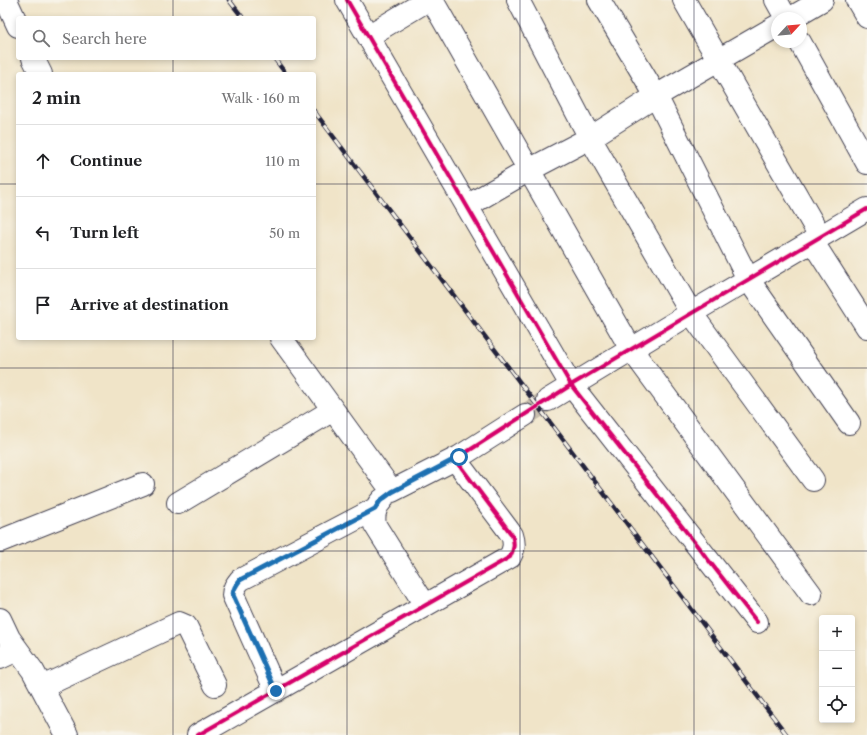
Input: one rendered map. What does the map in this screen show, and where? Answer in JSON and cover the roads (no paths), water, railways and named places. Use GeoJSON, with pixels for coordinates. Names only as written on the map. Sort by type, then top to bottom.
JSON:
{"type":"FeatureCollection","features":[{"type":"Feature","properties":{"kind":"street"},"geometry":{"type":"LineString","coordinates":[[6,0],[16,22]]}},
{"type":"Feature","properties":{"kind":"street"},"geometry":{"type":"LineString","coordinates":[[347,0],[571,385],[757,622]]}},
{"type":"Feature","properties":{"kind":"street"},"geometry":{"type":"LineString","coordinates":[[368,36],[428,0]]}},
{"type":"Feature","properties":{"kind":"street"},"geometry":{"type":"LineString","coordinates":[[432,0],[631,349],[811,594]]}},
{"type":"Feature","properties":{"kind":"street"},"geometry":{"type":"LineString","coordinates":[[518,0],[590,138],[691,313],[813,480]]}},
{"type":"Feature","properties":{"kind":"street"},"geometry":{"type":"LineString","coordinates":[[598,0],[656,96],[748,279],[850,423]]}},
{"type":"Feature","properties":{"kind":"street"},"geometry":{"type":"LineString","coordinates":[[684,0],[816,239],[867,327]]}},
{"type":"Feature","properties":{"kind":"street"},"geometry":{"type":"LineString","coordinates":[[776,0],[783,12]]}},
{"type":"Feature","properties":{"kind":"street"},"geometry":{"type":"LineString","coordinates":[[801,12],[822,0]]}},
{"type":"Feature","properties":{"kind":"street"},"geometry":{"type":"LineString","coordinates":[[857,0],[867,17]]}},
{"type":"Feature","properties":{"kind":"street"},"geometry":{"type":"LineString","coordinates":[[467,206],[529,170],[590,138],[656,96],[771,29]]}},
{"type":"Feature","properties":{"kind":"street"},"geometry":{"type":"LineString","coordinates":[[803,48],[867,162]]}},
{"type":"Feature","properties":{"kind":"street"},"geometry":{"type":"LineString","coordinates":[[34,60],[40,72]]}},
{"type":"Feature","properties":{"kind":"street"},"geometry":{"type":"LineString","coordinates":[[548,400],[867,209]]}},
{"type":"Feature","properties":{"kind":"street"},"geometry":{"type":"LineString","coordinates":[[283,340],[392,492]]}},
{"type":"Feature","properties":{"kind":"street"},"geometry":{"type":"LineString","coordinates":[[178,503],[333,410]]}},
{"type":"Feature","properties":{"kind":"street"},"geometry":{"type":"LineString","coordinates":[[425,605],[375,525],[375,509],[380,501],[392,492],[459,457],[525,415]]}},
{"type":"Feature","properties":{"kind":"street"},"geometry":{"type":"LineString","coordinates":[[198,735],[510,557],[515,544],[512,535],[458,463],[459,457]]}},
{"type":"Feature","properties":{"kind":"street"},"geometry":{"type":"LineString","coordinates":[[0,541],[143,484]]}},
{"type":"Feature","properties":{"kind":"street"},"geometry":{"type":"LineString","coordinates":[[276,691],[233,595],[233,591],[240,580],[375,509]]}},
{"type":"Feature","properties":{"kind":"street"},"geometry":{"type":"LineString","coordinates":[[0,619],[9,638],[8,654],[33,671],[67,735]]}},
{"type":"Feature","properties":{"kind":"street"},"geometry":{"type":"LineString","coordinates":[[42,687],[178,623],[186,626],[215,685]]}},
{"type":"Feature","properties":{"kind":"tunnel"},"geometry":{"type":"LineString","coordinates":[[525,415],[548,400]]}},
{"type":"Feature","properties":{"kind":"railway"},"geometry":{"type":"LineString","coordinates":[[229,0],[241,16]]}},
{"type":"Feature","properties":{"kind":"railway"},"geometry":{"type":"LineString","coordinates":[[276,60],[284,72]]}},
{"type":"Feature","properties":{"kind":"railway"},"geometry":{"type":"LineString","coordinates":[[316,114],[787,735]]}}]}
